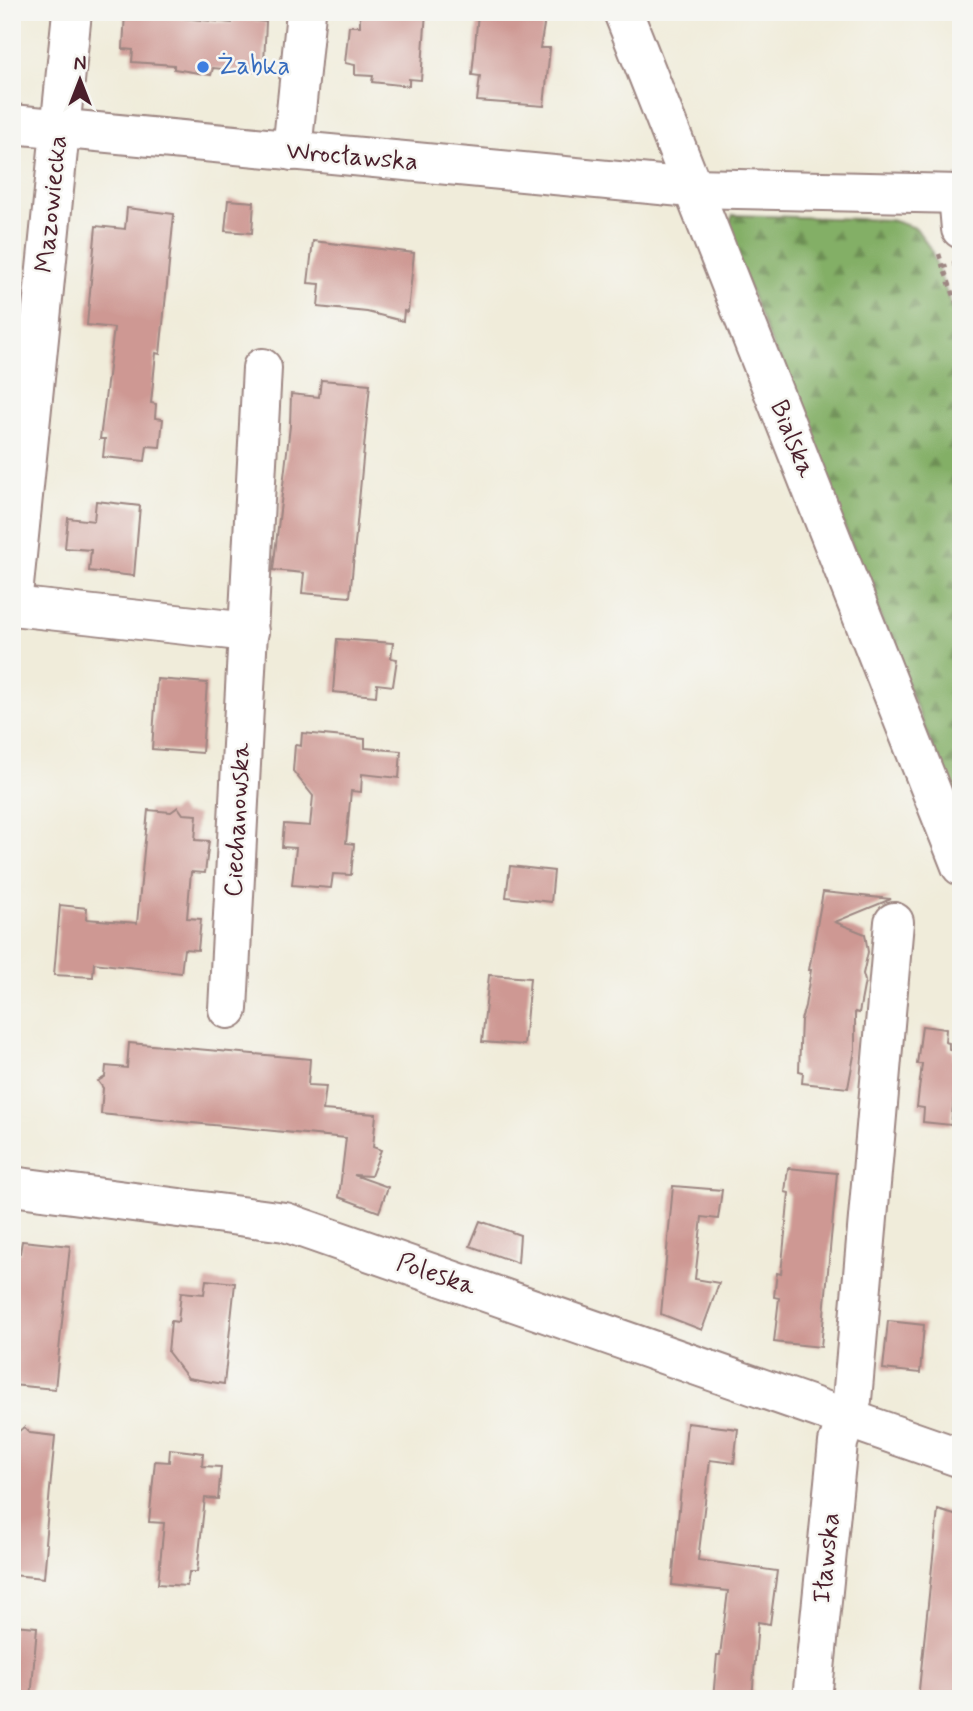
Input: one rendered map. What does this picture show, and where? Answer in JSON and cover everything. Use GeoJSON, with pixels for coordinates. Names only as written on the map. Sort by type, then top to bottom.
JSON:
{"type":"FeatureCollection","features":[{"type":"Feature","properties":{"kind":"street","name":"Mazowiecka"},"geometry":{"type":"LineString","coordinates":[[12,605],[72,12]]}},
{"type":"Feature","properties":{"kind":"street"},"geometry":{"type":"LineString","coordinates":[[292,151],[306,12]]}},
{"type":"Feature","properties":{"kind":"street","name":"Bialska"},"geometry":{"type":"LineString","coordinates":[[623,12],[961,866]]}},
{"type":"Feature","properties":{"kind":"street","name":"Wrocławska"},"geometry":{"type":"LineString","coordinates":[[12,124],[692,188],[960,206]]}},
{"type":"Feature","properties":{"kind":"street","name":"Ciechanowska"},"geometry":{"type":"LineString","coordinates":[[228,1009],[262,369]]}},
{"type":"Feature","properties":{"kind":"street"},"geometry":{"type":"LineString","coordinates":[[12,605],[249,632]]}},
{"type":"Feature","properties":{"kind":"street"},"geometry":{"type":"LineString","coordinates":[[846,1418],[852,1400],[894,922]]}},
{"type":"Feature","properties":{"kind":"street","name":"Poleska"},"geometry":{"type":"LineString","coordinates":[[12,1186],[285,1222],[961,1458]]}},
{"type":"Feature","properties":{"kind":"street","name":"Iławska"},"geometry":{"type":"LineString","coordinates":[[812,1699],[838,1443],[846,1418]]}},
{"type":"Feature","properties":{"kind":"path"},"geometry":{"type":"LineString","coordinates":[[961,262],[943,267],[961,314]]}},
{"type":"Feature","properties":{"kind":"green space"},"geometry":{"type":"Polygon","coordinates":[[[733,215],[891,220],[916,228],[931,250],[961,333],[961,819],[726,230],[733,215]]]}},
{"type":"Feature","properties":{"kind":"building"},"geometry":{"type":"Polygon","coordinates":[[[125,12],[162,12],[162,16],[232,23],[232,18],[266,22],[264,63],[254,63],[253,72],[213,68],[211,75],[174,69],[174,65],[132,62],[133,50],[123,49],[125,12]]]}},
{"type":"Feature","properties":{"kind":"building"},"geometry":{"type":"Polygon","coordinates":[[[367,12],[426,12],[421,80],[409,79],[409,86],[372,82],[373,76],[355,75],[355,65],[345,63],[349,26],[360,26],[360,15],[367,16],[367,12]]]}},
{"type":"Feature","properties":{"kind":"building"},"geometry":{"type":"Polygon","coordinates":[[[480,12],[539,12],[544,25],[540,48],[550,48],[544,106],[477,101],[480,76],[472,75],[480,12]]]}},
{"type":"Feature","properties":{"kind":"building"},"geometry":{"type":"Polygon","coordinates":[[[228,200],[254,202],[252,233],[225,231],[228,200]]]}},
{"type":"Feature","properties":{"kind":"building"},"geometry":{"type":"Polygon","coordinates":[[[127,208],[174,214],[160,354],[156,353],[151,403],[156,404],[155,418],[163,419],[160,447],[147,446],[145,461],[103,457],[105,439],[100,439],[114,328],[87,325],[96,226],[125,229],[127,208]]]}},
{"type":"Feature","properties":{"kind":"building"},"geometry":{"type":"Polygon","coordinates":[[[313,241],[414,253],[408,312],[404,311],[403,321],[367,312],[318,307],[320,284],[308,283],[313,241]]]}},
{"type":"Feature","properties":{"kind":"building"},"geometry":{"type":"Polygon","coordinates":[[[321,380],[370,384],[350,597],[302,593],[304,573],[273,570],[290,426],[291,394],[319,397],[321,380]]]}},
{"type":"Feature","properties":{"kind":"building"},"geometry":{"type":"Polygon","coordinates":[[[96,501],[140,506],[134,576],[89,571],[91,550],[65,548],[68,518],[94,521],[96,501]]]}},
{"type":"Feature","properties":{"kind":"building"},"geometry":{"type":"Polygon","coordinates":[[[337,639],[393,643],[391,658],[397,659],[393,686],[377,684],[376,696],[333,692],[337,639]]]}},
{"type":"Feature","properties":{"kind":"building"},"geometry":{"type":"Polygon","coordinates":[[[157,679],[207,683],[202,753],[152,749],[157,679]]]}},
{"type":"Feature","properties":{"kind":"building"},"geometry":{"type":"Polygon","coordinates":[[[302,733],[365,739],[365,748],[401,751],[399,778],[362,774],[361,792],[351,791],[346,843],[354,844],[351,875],[333,874],[331,888],[292,885],[296,848],[282,847],[284,824],[310,826],[313,796],[293,771],[295,745],[301,746],[302,733]]]}},
{"type":"Feature","properties":{"kind":"building"},"geometry":{"type":"Polygon","coordinates":[[[178,807],[183,814],[197,815],[195,840],[209,841],[205,873],[191,872],[187,918],[201,919],[198,950],[184,949],[181,973],[94,963],[93,977],[54,975],[60,905],[87,908],[86,919],[137,923],[148,810],[171,812],[178,807]]]}},
{"type":"Feature","properties":{"kind":"building"},"geometry":{"type":"Polygon","coordinates":[[[510,866],[554,871],[551,902],[506,897],[510,866]]]}},
{"type":"Feature","properties":{"kind":"building"},"geometry":{"type":"Polygon","coordinates":[[[823,892],[891,899],[835,922],[865,934],[868,952],[859,1013],[855,1012],[855,1050],[848,1088],[802,1083],[803,1072],[799,1071],[801,1020],[823,892]]]}},
{"type":"Feature","properties":{"kind":"building"},"geometry":{"type":"Polygon","coordinates":[[[489,975],[530,978],[524,1045],[482,1042],[489,975]]]}},
{"type":"Feature","properties":{"kind":"building"},"geometry":{"type":"Polygon","coordinates":[[[922,1026],[946,1029],[945,1042],[949,1043],[949,1050],[954,1051],[953,1059],[958,1059],[951,1125],[923,1122],[924,1108],[917,1107],[922,1064],[917,1064],[922,1026]]]}},
{"type":"Feature","properties":{"kind":"building"},"geometry":{"type":"Polygon","coordinates":[[[129,1043],[310,1059],[308,1085],[326,1086],[323,1110],[376,1114],[373,1147],[381,1150],[371,1176],[354,1175],[388,1187],[379,1212],[339,1197],[346,1138],[101,1114],[103,1088],[98,1081],[105,1077],[106,1066],[127,1068],[129,1043]]]}},
{"type":"Feature","properties":{"kind":"building"},"geometry":{"type":"Polygon","coordinates":[[[788,1168],[837,1173],[821,1347],[774,1342],[779,1298],[774,1297],[777,1273],[781,1274],[789,1193],[785,1192],[788,1168]]]}},
{"type":"Feature","properties":{"kind":"building"},"geometry":{"type":"Polygon","coordinates":[[[673,1186],[722,1190],[718,1219],[702,1217],[695,1279],[719,1283],[702,1330],[661,1314],[673,1186]]]}},
{"type":"Feature","properties":{"kind":"building"},"geometry":{"type":"Polygon","coordinates":[[[480,1221],[520,1235],[518,1263],[470,1246],[480,1221]]]}},
{"type":"Feature","properties":{"kind":"building"},"geometry":{"type":"Polygon","coordinates":[[[22,1241],[70,1246],[55,1389],[12,1385],[12,1252],[20,1253],[22,1241]]]}},
{"type":"Feature","properties":{"kind":"building"},"geometry":{"type":"Polygon","coordinates":[[[206,1280],[235,1283],[224,1384],[188,1378],[168,1352],[171,1321],[178,1322],[181,1292],[204,1294],[206,1280]]]}},
{"type":"Feature","properties":{"kind":"building"},"geometry":{"type":"Polygon","coordinates":[[[888,1321],[924,1325],[920,1373],[883,1369],[888,1321]]]}},
{"type":"Feature","properties":{"kind":"building"},"geometry":{"type":"Polygon","coordinates":[[[687,1423],[738,1429],[734,1463],[710,1460],[698,1560],[777,1571],[770,1624],[758,1622],[752,1699],[713,1699],[728,1591],[672,1585],[687,1423]]]}},
{"type":"Feature","properties":{"kind":"building"},"geometry":{"type":"Polygon","coordinates":[[[24,1427],[30,1433],[55,1436],[44,1578],[12,1575],[12,1437],[24,1427]]]}},
{"type":"Feature","properties":{"kind":"building"},"geometry":{"type":"Polygon","coordinates":[[[170,1449],[203,1453],[202,1466],[221,1467],[218,1499],[205,1498],[197,1572],[189,1572],[187,1586],[158,1584],[164,1523],[149,1522],[155,1461],[169,1462],[170,1449]]]}},
{"type":"Feature","properties":{"kind":"building"},"geometry":{"type":"Polygon","coordinates":[[[938,1510],[961,1517],[961,1699],[918,1699],[938,1510]]]}},
{"type":"Feature","properties":{"kind":"building"},"geometry":{"type":"Polygon","coordinates":[[[12,1625],[37,1627],[31,1699],[12,1699],[12,1625]]]}},
{"type":"Feature","properties":{"kind":"place","name":"Żabka"},"geometry":{"type":"Point","coordinates":[203,67]}}]}
